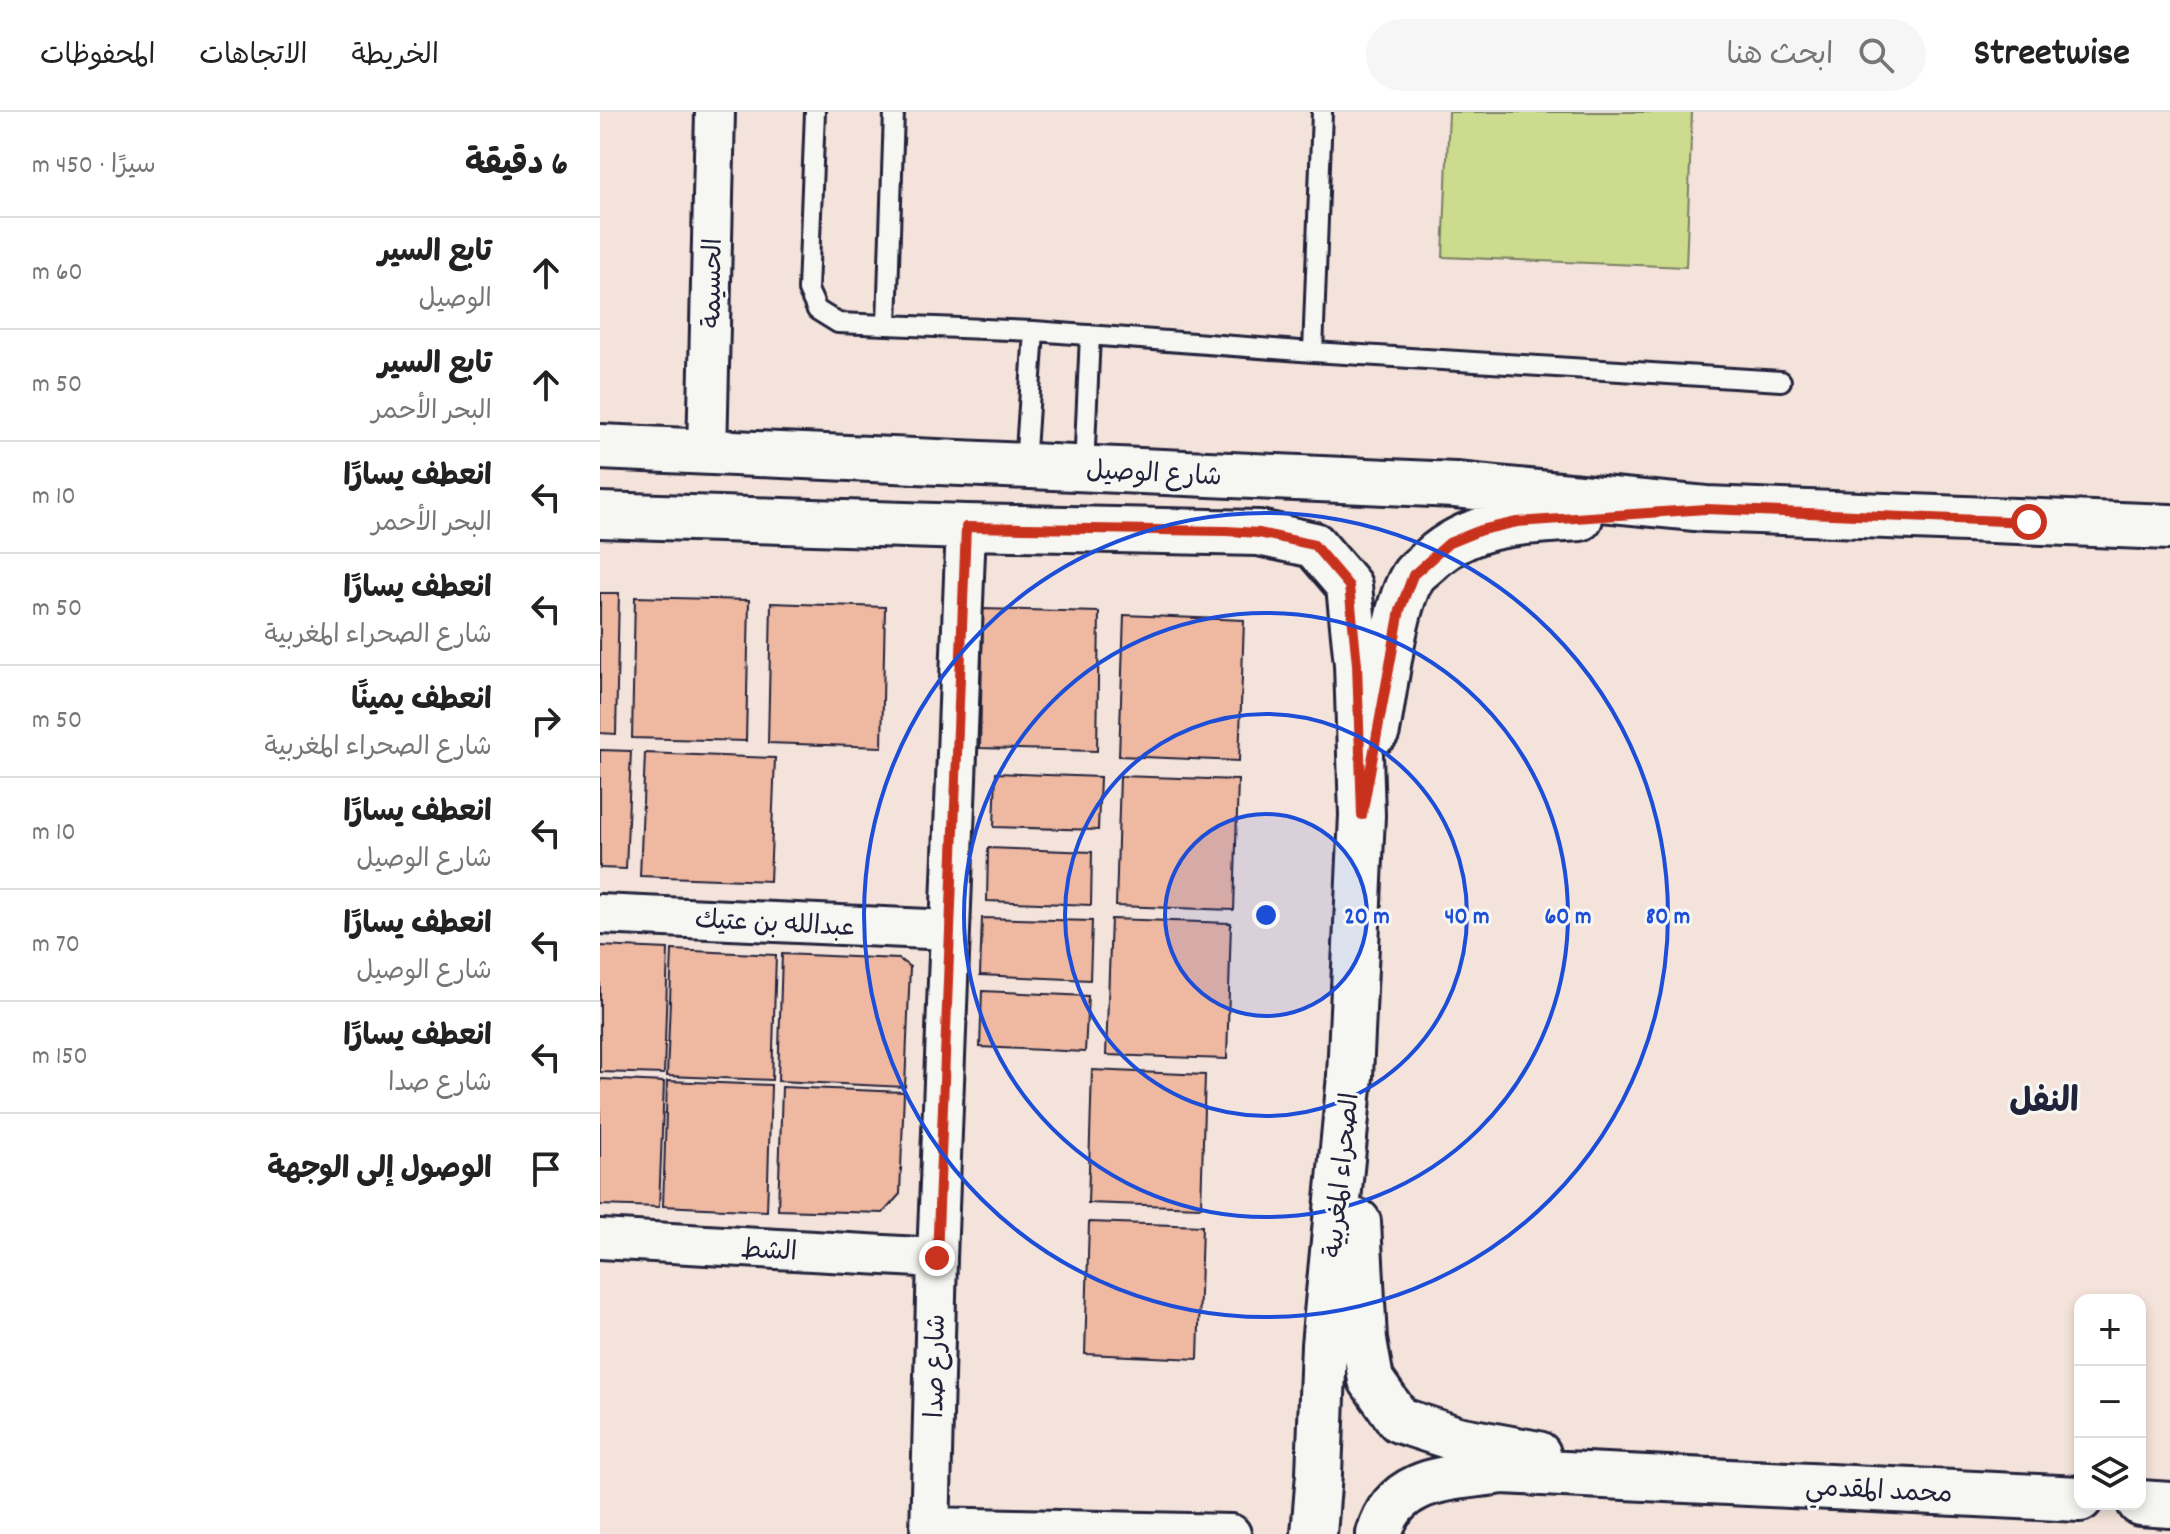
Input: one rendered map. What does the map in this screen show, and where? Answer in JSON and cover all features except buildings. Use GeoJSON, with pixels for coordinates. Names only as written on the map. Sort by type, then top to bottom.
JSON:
{"type":"FeatureCollection","features":[{"type":"Feature","properties":{"kind":"street","name":"الحسيمة"},"geometry":{"type":"LineString","coordinates":[[707,453],[715,112]]}},
{"type":"Feature","properties":{"kind":"street","name":"شارع الوصيل"},"geometry":{"type":"LineString","coordinates":[[600,447],[1455,485],[1706,509]]}},
{"type":"Feature","properties":{"kind":"street"},"geometry":{"type":"LineString","coordinates":[[1362,815],[1400,610],[1413,575],[1449,543],[1481,530],[1517,522],[1706,509],[2170,527]]}},
{"type":"Feature","properties":{"kind":"street"},"geometry":{"type":"LineString","coordinates":[[600,515],[1259,533],[1314,545],[1349,586],[1357,664],[1362,815]]}},
{"type":"Feature","properties":{"kind":"street","name":"شارع صدا"},"geometry":{"type":"LineString","coordinates":[[930,1530],[937,1258],[966,527]]}},
{"type":"Feature","properties":{"kind":"street","name":"الصحراء المغربية"},"geometry":{"type":"LineString","coordinates":[[1314,1534],[1324,1345],[1350,1076],[1362,815]]}},
{"type":"Feature","properties":{"kind":"street","name":"عبدالله بن عتيك"},"geometry":{"type":"LineString","coordinates":[[600,914],[950,930]]}},
{"type":"Feature","properties":{"kind":"street","name":"محمد المقدمي"},"geometry":{"type":"LineString","coordinates":[[1350,1076],[1364,1340],[1371,1380],[1399,1420],[1457,1439],[1678,1480]]}},
{"type":"Feature","properties":{"kind":"street","name":"الشط"},"geometry":{"type":"LineString","coordinates":[[600,1239],[937,1258]]}},
{"type":"Feature","properties":{"kind":"street","name":"محمد المقدمي"},"geometry":{"type":"LineString","coordinates":[[1379,1534],[1384,1515],[1402,1495],[1427,1483],[1502,1471],[2074,1499]]}},
{"type":"Feature","properties":{"kind":"street"},"geometry":{"type":"LineString","coordinates":[[2146,1501],[2170,1499]]}},
{"type":"Feature","properties":{"kind":"street"},"geometry":{"type":"LineString","coordinates":[[2146,1503],[2170,1505]]}},
{"type":"Feature","properties":{"kind":"street"},"geometry":{"type":"LineString","coordinates":[[930,1530],[1231,1534]]}},
{"type":"Feature","properties":{"kind":"lane"},"geometry":{"type":"LineString","coordinates":[[815,112],[808,290],[817,310],[838,323],[1034,331],[1781,381]]}},
{"type":"Feature","properties":{"kind":"lane"},"geometry":{"type":"LineString","coordinates":[[887,324],[894,112]]}},
{"type":"Feature","properties":{"kind":"lane"},"geometry":{"type":"LineString","coordinates":[[1313,352],[1322,112]]}},
{"type":"Feature","properties":{"kind":"lane"},"geometry":{"type":"LineString","coordinates":[[1025,466],[1034,331]]}},
{"type":"Feature","properties":{"kind":"lane"},"geometry":{"type":"LineString","coordinates":[[1084,469],[1090,335]]}},
{"type":"Feature","properties":{"kind":"green space"},"geometry":{"type":"Polygon","coordinates":[[[1449,112],[1692,112],[1686,267],[1443,257],[1449,112]]]}},
{"type":"Feature","properties":{"kind":"district","name":"النفل"},"geometry":{"type":"Point","coordinates":[2044,1099]}},
{"type":"Feature","properties":{"kind":"route"},"geometry":{"type":"LineString","coordinates":[[937,1258],[966,527],[1226,531],[1259,533],[1314,545],[1349,586],[1357,664],[1362,815],[1400,610],[1413,575],[1449,543],[1481,530],[1517,522],[1706,509],[2029,522]]}}]}
